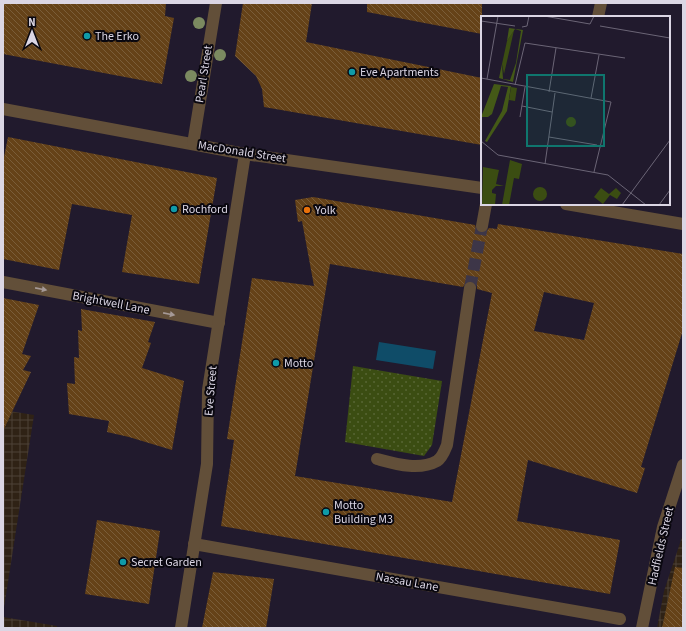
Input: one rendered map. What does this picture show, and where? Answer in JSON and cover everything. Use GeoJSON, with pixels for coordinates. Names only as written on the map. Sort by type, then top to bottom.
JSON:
{"type":"FeatureCollection","features":[{"type":"Feature","properties":{"kind":"street","name":"Pearl Street"},"geometry":{"type":"LineString","coordinates":[[193,144],[216,3]]}},
{"type":"Feature","properties":{"kind":"street"},"geometry":{"type":"LineString","coordinates":[[598,16],[601,3]]}},
{"type":"Feature","properties":{"kind":"street","name":"MacDonald Street"},"geometry":{"type":"LineString","coordinates":[[3,109],[245,154],[481,188]]}},
{"type":"Feature","properties":{"kind":"street","name":"Eve Street"},"geometry":{"type":"LineString","coordinates":[[181,628],[207,464],[208,390],[245,154]]}},
{"type":"Feature","properties":{"kind":"street"},"geometry":{"type":"LineString","coordinates":[[482,226],[486,205]]}},
{"type":"Feature","properties":{"kind":"street"},"geometry":{"type":"LineString","coordinates":[[572,205],[683,224]]}},
{"type":"Feature","properties":{"kind":"street","name":"Brightwell Lane"},"geometry":{"type":"LineString","coordinates":[[3,282],[219,323]]}},
{"type":"Feature","properties":{"kind":"street"},"geometry":{"type":"LineString","coordinates":[[377,459],[417,466],[438,461],[443,454],[447,445],[470,288]]}},
{"type":"Feature","properties":{"kind":"street","name":"Hadfields Street"},"geometry":{"type":"LineString","coordinates":[[642,628],[663,527],[683,465]]}},
{"type":"Feature","properties":{"kind":"street","name":"Nassau Lane"},"geometry":{"type":"LineString","coordinates":[[194,544],[620,619]]}},
{"type":"Feature","properties":{"kind":"shaded area"},"geometry":{"type":"Polygon","coordinates":[[[3,410],[34,415],[3,614],[3,410]]]}},
{"type":"Feature","properties":{"kind":"shaded area"},"geometry":{"type":"Polygon","coordinates":[[[683,534],[683,628],[657,628],[664,591],[683,534]]]}},
{"type":"Feature","properties":{"kind":"shaded area"},"geometry":{"type":"Polygon","coordinates":[[[3,617],[57,626],[57,628],[3,628],[3,617]]]}},
{"type":"Feature","properties":{"kind":"green space"},"geometry":{"type":"Polygon","coordinates":[[[353,366],[442,381],[432,445],[424,456],[345,442],[353,366]]]}},
{"type":"Feature","properties":{"kind":"water"},"geometry":{"type":"Polygon","coordinates":[[[379,342],[436,351],[433,369],[376,360],[379,342]]]}},
{"type":"Feature","properties":{"kind":"building","name":"The Erko"},"geometry":{"type":"Polygon","coordinates":[[[3,3],[166,3],[165,16],[174,18],[162,84],[3,54],[3,3]]]}},
{"type":"Feature","properties":{"kind":"building","name":"Eve Apartments"},"geometry":{"type":"Polygon","coordinates":[[[243,3],[312,3],[306,42],[481,78],[481,145],[264,107],[262,89],[256,76],[235,56],[243,3]]]}},
{"type":"Feature","properties":{"kind":"building"},"geometry":{"type":"Polygon","coordinates":[[[367,3],[482,3],[481,34],[367,12],[367,3]]]}},
{"type":"Feature","properties":{"kind":"building","name":"Rochford"},"geometry":{"type":"Polygon","coordinates":[[[8,137],[217,178],[199,284],[122,272],[132,215],[72,204],[59,270],[3,259],[3,162],[8,137]]]}},
{"type":"Feature","properties":{"kind":"building"},"geometry":{"type":"Polygon","coordinates":[[[313,197],[475,225],[477,231],[481,233],[485,233],[489,228],[497,229],[498,224],[683,254],[683,330],[641,467],[645,468],[637,493],[528,460],[517,521],[620,540],[610,594],[221,526],[234,440],[227,439],[252,278],[314,286],[302,221],[298,222],[295,200],[313,197]],[[330,264],[295,476],[452,502],[492,293],[477,289],[477,285],[471,281],[467,281],[463,287],[330,264]],[[544,292],[534,331],[584,340],[594,303],[544,292]]]}},
{"type":"Feature","properties":{"kind":"building"},"geometry":{"type":"Polygon","coordinates":[[[3,298],[39,305],[22,354],[31,356],[23,370],[31,372],[3,431],[3,298]]]}},
{"type":"Feature","properties":{"kind":"building"},"geometry":{"type":"Polygon","coordinates":[[[81,309],[155,322],[148,342],[151,343],[142,368],[184,381],[172,450],[107,432],[109,421],[69,414],[67,383],[75,384],[74,357],[79,358],[78,330],[82,331],[81,309]]]}},
{"type":"Feature","properties":{"kind":"building","name":"Secret Garden"},"geometry":{"type":"Polygon","coordinates":[[[97,520],[160,531],[149,604],[85,594],[97,520]]]}},
{"type":"Feature","properties":{"kind":"building"},"geometry":{"type":"Polygon","coordinates":[[[675,567],[683,568],[683,628],[662,628],[675,567]]]}},
{"type":"Feature","properties":{"kind":"building"},"geometry":{"type":"Polygon","coordinates":[[[213,572],[274,579],[266,628],[202,628],[213,572]]]}},
{"type":"Feature","properties":{"kind":"tunnel"},"geometry":{"type":"LineString","coordinates":[[470,288],[482,226]]}},
{"type":"Feature","properties":{"kind":"place","name":"The Erko"},"geometry":{"type":"Point","coordinates":[87,36]}},
{"type":"Feature","properties":{"kind":"place","name":"Eve Apartments"},"geometry":{"type":"Point","coordinates":[352,72]}},
{"type":"Feature","properties":{"kind":"place","name":"Rochford"},"geometry":{"type":"Point","coordinates":[174,209]}},
{"type":"Feature","properties":{"kind":"place","name":"Yolk"},"geometry":{"type":"Point","coordinates":[307,210]}},
{"type":"Feature","properties":{"kind":"place","name":"Motto"},"geometry":{"type":"Point","coordinates":[276,363]}},
{"type":"Feature","properties":{"kind":"place","name":"Motto Building M3"},"geometry":{"type":"Point","coordinates":[326,512]}},
{"type":"Feature","properties":{"kind":"place","name":"Secret Garden"},"geometry":{"type":"Point","coordinates":[123,562]}}]}
